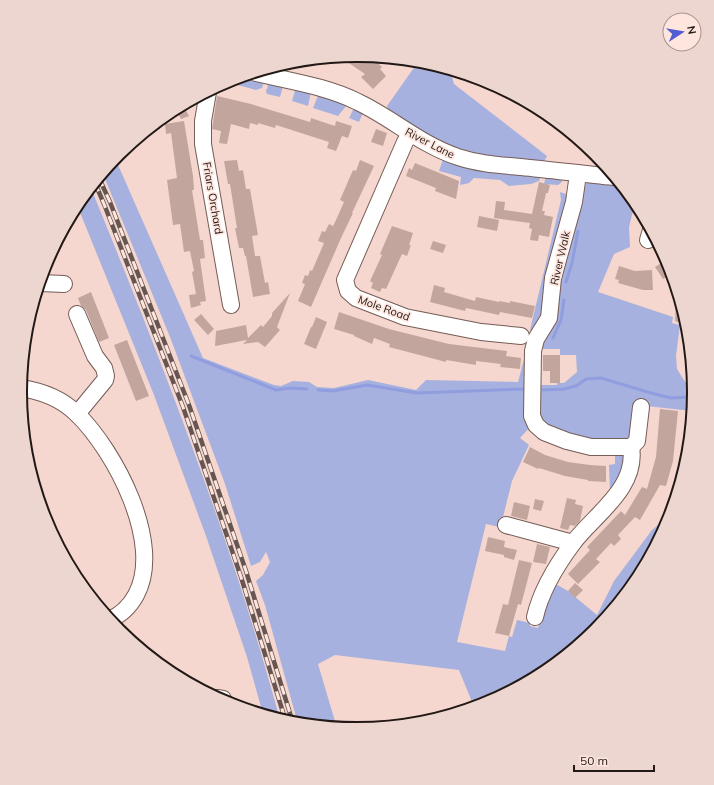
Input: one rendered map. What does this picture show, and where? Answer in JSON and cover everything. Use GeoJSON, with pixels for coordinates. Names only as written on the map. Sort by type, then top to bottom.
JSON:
{"type":"FeatureCollection","features":[{"type":"Feature","properties":{"kind":"street","name":"River Lane"},"geometry":{"type":"LineString","coordinates":[[267,76],[314,87],[357,101],[424,142],[459,158],[488,165],[606,176]]}},
{"type":"Feature","properties":{"kind":"street","name":"Friars Orchard"},"geometry":{"type":"LineString","coordinates":[[207,99],[203,121],[203,144],[231,305]]}},
{"type":"Feature","properties":{"kind":"street","name":"Mole Road"},"geometry":{"type":"LineString","coordinates":[[410,134],[405,142],[345,280],[348,291],[356,298],[405,317],[481,332],[521,336]]}},
{"type":"Feature","properties":{"kind":"street","name":"River Walk"},"geometry":{"type":"LineString","coordinates":[[578,174],[574,202],[553,278],[549,318],[536,338],[533,351],[532,416],[536,425],[544,432],[567,442],[592,447],[631,447]]}},
{"type":"Feature","properties":{"kind":"street"},"geometry":{"type":"LineString","coordinates":[[46,283],[64,284]]}},
{"type":"Feature","properties":{"kind":"street"},"geometry":{"type":"LineString","coordinates":[[77,314],[95,356],[104,368],[106,376],[105,380],[77,414]]}},
{"type":"Feature","properties":{"kind":"street"},"geometry":{"type":"LineString","coordinates":[[27,389],[49,395],[64,403],[77,414],[106,448],[122,477],[136,514],[144,546],[144,561],[138,591],[127,608],[115,616]]}},
{"type":"Feature","properties":{"kind":"street"},"geometry":{"type":"LineString","coordinates":[[535,617],[539,602],[554,570],[573,543],[622,486],[629,474],[633,458],[631,447],[637,441],[641,407]]}},
{"type":"Feature","properties":{"kind":"street"},"geometry":{"type":"LineString","coordinates":[[506,525],[573,543]]}},
{"type":"Feature","properties":{"kind":"shaded area"},"geometry":{"type":"Polygon","coordinates":[[[414,68],[452,77],[454,84],[547,156],[542,165],[450,150],[389,114],[387,106],[414,68]]]}},
{"type":"Feature","properties":{"kind":"shaded area"},"geometry":{"type":"Polygon","coordinates":[[[258,78],[264,81],[262,88],[256,90],[238,85],[258,78]]]}},
{"type":"Feature","properties":{"kind":"shaded area"},"geometry":{"type":"Polygon","coordinates":[[[270,80],[284,83],[280,97],[267,94],[266,91],[270,80]]]}},
{"type":"Feature","properties":{"kind":"shaded area"},"geometry":{"type":"Polygon","coordinates":[[[296,87],[311,92],[308,106],[292,101],[296,87]]]}},
{"type":"Feature","properties":{"kind":"shaded area"},"geometry":{"type":"Polygon","coordinates":[[[319,93],[345,100],[346,106],[338,116],[313,108],[319,93]]]}},
{"type":"Feature","properties":{"kind":"shaded area"},"geometry":{"type":"Polygon","coordinates":[[[354,108],[363,113],[359,122],[349,118],[354,108]]]}},
{"type":"Feature","properties":{"kind":"shaded area"},"geometry":{"type":"Polygon","coordinates":[[[443,159],[560,173],[562,182],[558,185],[544,184],[546,176],[541,175],[539,181],[531,184],[509,186],[500,180],[474,178],[469,183],[460,185],[461,177],[439,171],[443,159]]]}},
{"type":"Feature","properties":{"kind":"shaded area"},"geometry":{"type":"Polygon","coordinates":[[[118,165],[203,358],[274,385],[281,386],[293,381],[309,382],[317,387],[334,388],[368,380],[416,390],[426,380],[518,382],[527,348],[531,426],[520,438],[529,445],[512,481],[503,517],[506,519],[504,528],[486,524],[457,642],[505,651],[509,636],[512,637],[517,620],[530,623],[530,626],[538,628],[545,604],[554,583],[568,591],[597,615],[614,581],[652,530],[660,523],[643,558],[619,593],[605,610],[575,641],[540,667],[522,678],[472,701],[459,670],[335,655],[318,664],[335,722],[296,717],[265,605],[256,581],[263,575],[270,562],[266,552],[260,562],[251,566],[225,484],[170,337],[105,180],[118,165]]]}},
{"type":"Feature","properties":{"kind":"shaded area"},"geometry":{"type":"Polygon","coordinates":[[[590,178],[609,180],[633,212],[629,227],[630,247],[614,254],[598,292],[673,317],[672,323],[680,325],[676,356],[677,369],[687,384],[686,410],[637,405],[633,437],[628,441],[606,442],[549,429],[539,415],[540,385],[557,385],[557,383],[564,383],[577,372],[576,355],[560,355],[560,349],[540,349],[585,186],[590,178]]]}},
{"type":"Feature","properties":{"kind":"shaded area"},"geometry":{"type":"Polygon","coordinates":[[[560,192],[569,195],[547,310],[535,330],[530,330],[561,200],[560,192]]]}},
{"type":"Feature","properties":{"kind":"shaded area"},"geometry":{"type":"Polygon","coordinates":[[[93,194],[144,319],[194,451],[240,585],[278,712],[261,708],[247,657],[206,536],[154,395],[80,213],[93,194]]]}},
{"type":"Feature","properties":{"kind":"shaded area"},"geometry":{"type":"Polygon","coordinates":[[[615,451],[622,451],[628,462],[610,492],[609,465],[615,464],[615,451]]]}},
{"type":"Feature","properties":{"kind":"building"},"geometry":{"type":"Polygon","coordinates":[[[348,62],[378,63],[382,67],[380,69],[386,76],[373,89],[361,77],[365,74],[348,62]]]}},
{"type":"Feature","properties":{"kind":"building"},"geometry":{"type":"Polygon","coordinates":[[[217,96],[251,104],[310,122],[311,118],[335,126],[336,121],[352,126],[348,138],[342,136],[336,151],[327,148],[329,142],[276,125],[275,128],[258,123],[258,125],[250,123],[249,129],[231,124],[227,144],[219,143],[221,131],[212,129],[217,96]]]}},
{"type":"Feature","properties":{"kind":"building"},"geometry":{"type":"Polygon","coordinates":[[[186,111],[189,116],[181,119],[179,115],[186,111]]]}},
{"type":"Feature","properties":{"kind":"building"},"geometry":{"type":"Polygon","coordinates":[[[184,121],[193,176],[194,190],[192,190],[200,240],[203,240],[205,258],[200,259],[206,301],[200,302],[201,305],[191,308],[189,295],[196,294],[192,272],[194,271],[190,251],[184,252],[180,224],[173,225],[167,180],[177,178],[171,133],[166,134],[166,124],[184,121]]]}},
{"type":"Feature","properties":{"kind":"building"},"geometry":{"type":"Polygon","coordinates":[[[376,129],[387,133],[383,146],[371,142],[376,129]]]}},
{"type":"Feature","properties":{"kind":"building"},"geometry":{"type":"Polygon","coordinates":[[[237,160],[239,171],[243,170],[246,189],[250,189],[258,235],[252,236],[255,256],[260,256],[265,283],[268,282],[270,294],[253,297],[246,256],[243,248],[239,248],[230,184],[228,184],[224,161],[237,160]]]}},
{"type":"Feature","properties":{"kind":"building"},"geometry":{"type":"Polygon","coordinates":[[[360,160],[374,166],[311,307],[298,301],[305,284],[302,283],[305,275],[308,276],[310,270],[312,271],[324,243],[318,241],[322,231],[325,232],[329,224],[333,226],[344,202],[340,200],[353,170],[356,171],[360,160]]]}},
{"type":"Feature","properties":{"kind":"building"},"geometry":{"type":"Polygon","coordinates":[[[415,163],[459,181],[456,199],[435,191],[436,188],[406,176],[409,168],[412,170],[415,163]]]}},
{"type":"Feature","properties":{"kind":"building"},"geometry":{"type":"Polygon","coordinates":[[[539,182],[550,185],[548,193],[546,193],[542,211],[545,211],[544,215],[553,217],[549,237],[539,235],[538,241],[530,240],[532,229],[529,228],[530,223],[494,218],[496,201],[505,202],[504,210],[532,214],[539,182]]]}},
{"type":"Feature","properties":{"kind":"building"},"geometry":{"type":"Polygon","coordinates":[[[479,216],[499,220],[497,231],[477,227],[479,216]]]}},
{"type":"Feature","properties":{"kind":"building"},"geometry":{"type":"Polygon","coordinates":[[[392,226],[413,233],[409,245],[411,245],[407,256],[402,254],[386,289],[382,288],[380,292],[371,288],[373,283],[370,281],[382,255],[380,254],[392,226]]]}},
{"type":"Feature","properties":{"kind":"building"},"geometry":{"type":"Polygon","coordinates":[[[433,241],[446,245],[443,253],[430,249],[433,241]]]}},
{"type":"Feature","properties":{"kind":"building"},"geometry":{"type":"Polygon","coordinates":[[[661,263],[666,277],[663,279],[655,267],[661,263]]]}},
{"type":"Feature","properties":{"kind":"building"},"geometry":{"type":"Polygon","coordinates":[[[619,266],[635,271],[652,270],[653,290],[643,290],[618,283],[619,280],[615,279],[619,266]]]}},
{"type":"Feature","properties":{"kind":"building"},"geometry":{"type":"Polygon","coordinates":[[[434,285],[445,288],[444,292],[475,301],[476,297],[499,302],[510,303],[510,301],[535,306],[532,318],[500,312],[499,315],[466,308],[465,311],[430,302],[434,285]]]}},
{"type":"Feature","properties":{"kind":"building"},"geometry":{"type":"Polygon","coordinates":[[[91,292],[109,338],[99,342],[86,310],[81,306],[78,298],[91,292]]]}},
{"type":"Feature","properties":{"kind":"building"},"geometry":{"type":"Polygon","coordinates":[[[290,293],[277,327],[280,330],[265,347],[258,342],[243,344],[247,340],[215,346],[216,331],[246,325],[248,338],[261,325],[263,327],[272,316],[272,313],[290,293]]]}},
{"type":"Feature","properties":{"kind":"building"},"geometry":{"type":"Polygon","coordinates":[[[676,306],[680,323],[675,321],[676,306]]]}},
{"type":"Feature","properties":{"kind":"building"},"geometry":{"type":"Polygon","coordinates":[[[339,312],[389,329],[449,344],[507,351],[506,356],[521,358],[520,369],[500,367],[501,364],[476,361],[476,365],[446,360],[446,362],[389,347],[390,344],[374,338],[372,344],[354,335],[334,329],[339,312]]]}},
{"type":"Feature","properties":{"kind":"building"},"geometry":{"type":"Polygon","coordinates":[[[201,314],[214,329],[208,335],[194,320],[201,314]]]}},
{"type":"Feature","properties":{"kind":"building"},"geometry":{"type":"Polygon","coordinates":[[[316,317],[327,322],[316,349],[304,344],[316,317]]]}},
{"type":"Feature","properties":{"kind":"building"},"geometry":{"type":"Polygon","coordinates":[[[127,340],[149,396],[136,401],[114,345],[127,340]]]}},
{"type":"Feature","properties":{"kind":"building"},"geometry":{"type":"Polygon","coordinates":[[[543,355],[560,355],[560,383],[550,383],[550,371],[543,371],[543,355]]]}},
{"type":"Feature","properties":{"kind":"building"},"geometry":{"type":"Polygon","coordinates":[[[660,409],[678,411],[673,461],[666,486],[660,485],[640,520],[635,517],[618,535],[621,539],[614,546],[611,543],[596,559],[600,562],[578,584],[568,574],[590,550],[587,547],[621,511],[625,515],[642,487],[647,489],[656,457],[660,409]]]}},
{"type":"Feature","properties":{"kind":"building"},"geometry":{"type":"Polygon","coordinates":[[[530,447],[545,455],[568,462],[606,466],[606,482],[588,481],[539,468],[538,469],[523,462],[530,447]]]}},
{"type":"Feature","properties":{"kind":"building"},"geometry":{"type":"Polygon","coordinates":[[[567,498],[576,500],[575,504],[583,506],[580,521],[575,526],[570,525],[568,530],[560,528],[567,498]]]}},
{"type":"Feature","properties":{"kind":"building"},"geometry":{"type":"Polygon","coordinates":[[[535,499],[544,501],[541,511],[533,509],[535,499]]]}},
{"type":"Feature","properties":{"kind":"building"},"geometry":{"type":"Polygon","coordinates":[[[514,502],[530,506],[527,520],[511,516],[514,502]]]}},
{"type":"Feature","properties":{"kind":"building"},"geometry":{"type":"Polygon","coordinates":[[[488,537],[505,541],[504,547],[517,550],[514,560],[504,557],[504,555],[485,551],[488,537]]]}},
{"type":"Feature","properties":{"kind":"building"},"geometry":{"type":"Polygon","coordinates":[[[537,544],[550,547],[546,564],[533,562],[537,544]]]}},
{"type":"Feature","properties":{"kind":"building"},"geometry":{"type":"Polygon","coordinates":[[[519,560],[532,563],[521,605],[518,604],[509,636],[495,633],[503,604],[508,605],[519,560]]]}},
{"type":"Feature","properties":{"kind":"building"},"geometry":{"type":"Polygon","coordinates":[[[575,583],[583,590],[575,598],[568,591],[575,583]]]}},
{"type":"Feature","properties":{"kind":"waterway"},"geometry":{"type":"LineString","coordinates":[[566,282],[572,263],[578,231]]}},
{"type":"Feature","properties":{"kind":"waterway"},"geometry":{"type":"LineString","coordinates":[[553,338],[561,320],[564,300]]}},
{"type":"Feature","properties":{"kind":"waterway"},"geometry":{"type":"LineString","coordinates":[[191,356],[276,390],[290,388],[307,389]]}},
{"type":"Feature","properties":{"kind":"waterway"},"geometry":{"type":"LineString","coordinates":[[543,390],[564,389],[576,386],[586,379],[601,378],[671,398],[687,397]]}},
{"type":"Feature","properties":{"kind":"waterway"},"geometry":{"type":"LineString","coordinates":[[318,390],[333,391],[367,385],[417,393],[524,389]]}},
{"type":"Feature","properties":{"kind":"railway"},"geometry":{"type":"LineString","coordinates":[[102,184],[189,405],[246,571],[291,715]]}},
{"type":"Feature","properties":{"kind":"railway"},"geometry":{"type":"LineString","coordinates":[[98,189],[183,407],[241,577],[283,714]]}}]}
